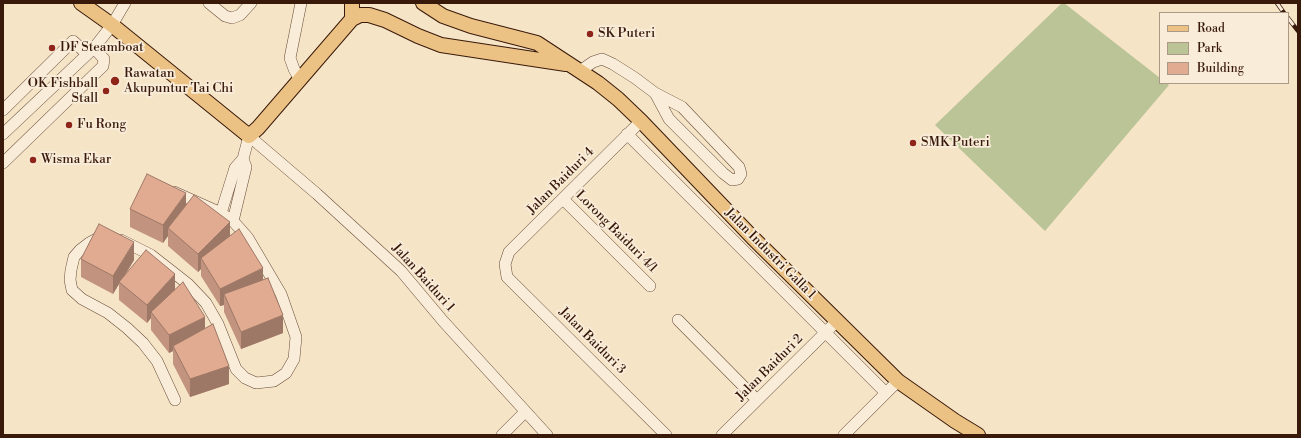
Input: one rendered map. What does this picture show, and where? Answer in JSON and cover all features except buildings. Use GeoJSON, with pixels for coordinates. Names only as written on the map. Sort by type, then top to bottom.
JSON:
{"type":"FeatureCollection","features":[{"type":"Feature","properties":{"kind":"main road"},"geometry":{"type":"LineString","coordinates":[[80,3],[112,25],[249,136],[258,128],[300,80],[352,18],[360,15],[369,15],[385,20],[412,34],[441,45],[575,68]]}},
{"type":"Feature","properties":{"kind":"main road"},"geometry":{"type":"LineString","coordinates":[[352,3],[352,18]]}},
{"type":"Feature","properties":{"kind":"main road","name":"Jalan Industri Galla 1"},"geometry":{"type":"LineString","coordinates":[[423,3],[443,16],[472,26],[537,43],[598,83],[641,120],[753,238],[898,381],[955,421],[978,435]]}},
{"type":"Feature","properties":{"kind":"street"},"geometry":{"type":"LineString","coordinates":[[3,134],[90,51],[112,25],[125,3]]}},
{"type":"Feature","properties":{"kind":"street"},"geometry":{"type":"LineString","coordinates":[[209,3],[225,16],[232,18],[240,15],[251,3]]}},
{"type":"Feature","properties":{"kind":"street"},"geometry":{"type":"LineString","coordinates":[[300,80],[290,58],[302,3]]}},
{"type":"Feature","properties":{"kind":"street"},"geometry":{"type":"LineString","coordinates":[[3,110],[73,41],[104,59],[103,66],[3,163]]}},
{"type":"Feature","properties":{"kind":"street"},"geometry":{"type":"LineString","coordinates":[[575,68],[602,59],[618,67],[654,93],[682,107],[739,167],[742,174],[738,179],[732,180],[723,173],[669,119],[654,93]]}},
{"type":"Feature","properties":{"kind":"street","name":"Jalan Baiduri 4"},"geometry":{"type":"LineString","coordinates":[[505,264],[509,252],[641,120]]}},
{"type":"Feature","properties":{"kind":"street"},"geometry":{"type":"LineString","coordinates":[[627,134],[886,393]]}},
{"type":"Feature","properties":{"kind":"street"},"geometry":{"type":"LineString","coordinates":[[221,213],[235,168],[243,159],[249,136]]}},
{"type":"Feature","properties":{"kind":"street","name":"Jalan Baiduri 1"},"geometry":{"type":"LineString","coordinates":[[249,136],[318,194],[401,271],[547,435]]}},
{"type":"Feature","properties":{"kind":"street"},"geometry":{"type":"LineString","coordinates":[[233,221],[246,167],[243,159]]}},
{"type":"Feature","properties":{"kind":"street"},"geometry":{"type":"LineString","coordinates":[[164,188],[221,213],[233,221],[248,238],[281,294],[296,337],[294,359],[286,373],[274,381],[256,383],[244,378],[236,369],[218,324],[206,303],[188,284],[151,255],[116,238],[100,237],[89,243],[74,257],[70,280],[72,290],[82,299],[108,313],[143,343],[157,361],[175,400]]}},
{"type":"Feature","properties":{"kind":"street","name":"Lorong Baiduri 4/1"},"geometry":{"type":"LineString","coordinates":[[563,199],[650,286]]}},
{"type":"Feature","properties":{"kind":"street","name":"Jalan Baiduri 3"},"geometry":{"type":"LineString","coordinates":[[505,264],[507,277],[666,435]]}},
{"type":"Feature","properties":{"kind":"street"},"geometry":{"type":"LineString","coordinates":[[678,320],[758,400]]}},
{"type":"Feature","properties":{"kind":"street","name":"Jalan Baiduri 2"},"geometry":{"type":"LineString","coordinates":[[722,435],[837,321]]}},
{"type":"Feature","properties":{"kind":"street"},"geometry":{"type":"LineString","coordinates":[[844,435],[898,381]]}},
{"type":"Feature","properties":{"kind":"street"},"geometry":{"type":"LineString","coordinates":[[502,435],[526,412]]}},
{"type":"Feature","properties":{"kind":"green space"},"geometry":{"type":"Polygon","coordinates":[[[1062,3],[1064,3],[1159,77],[1159,84],[1169,85],[1045,231],[935,125],[1062,3]]]}},
{"type":"Feature","properties":{"kind":"railway"},"geometry":{"type":"LineString","coordinates":[[1277,3],[1283,12]]}},
{"type":"Feature","properties":{"kind":"railway"},"geometry":{"type":"LineString","coordinates":[[1289,19],[1298,31]]}},
{"type":"Feature","properties":{"kind":"place","name":"SK Puteri"},"geometry":{"type":"Point","coordinates":[590,34]}},
{"type":"Feature","properties":{"kind":"place","name":"DF Steamboat"},"geometry":{"type":"Point","coordinates":[52,48]}},
{"type":"Feature","properties":{"kind":"place","name":"Rawatan Akupuntur Tai Chi"},"geometry":{"type":"Point","coordinates":[115,81]}},
{"type":"Feature","properties":{"kind":"place","name":"OK Fishball Stall"},"geometry":{"type":"Point","coordinates":[106,91]}},
{"type":"Feature","properties":{"kind":"place","name":"Fu Rong"},"geometry":{"type":"Point","coordinates":[69,125]}},
{"type":"Feature","properties":{"kind":"place","name":"SMK Puteri"},"geometry":{"type":"Point","coordinates":[913,143]}},
{"type":"Feature","properties":{"kind":"place","name":"Wisma Ekar"},"geometry":{"type":"Point","coordinates":[33,160]}}]}
